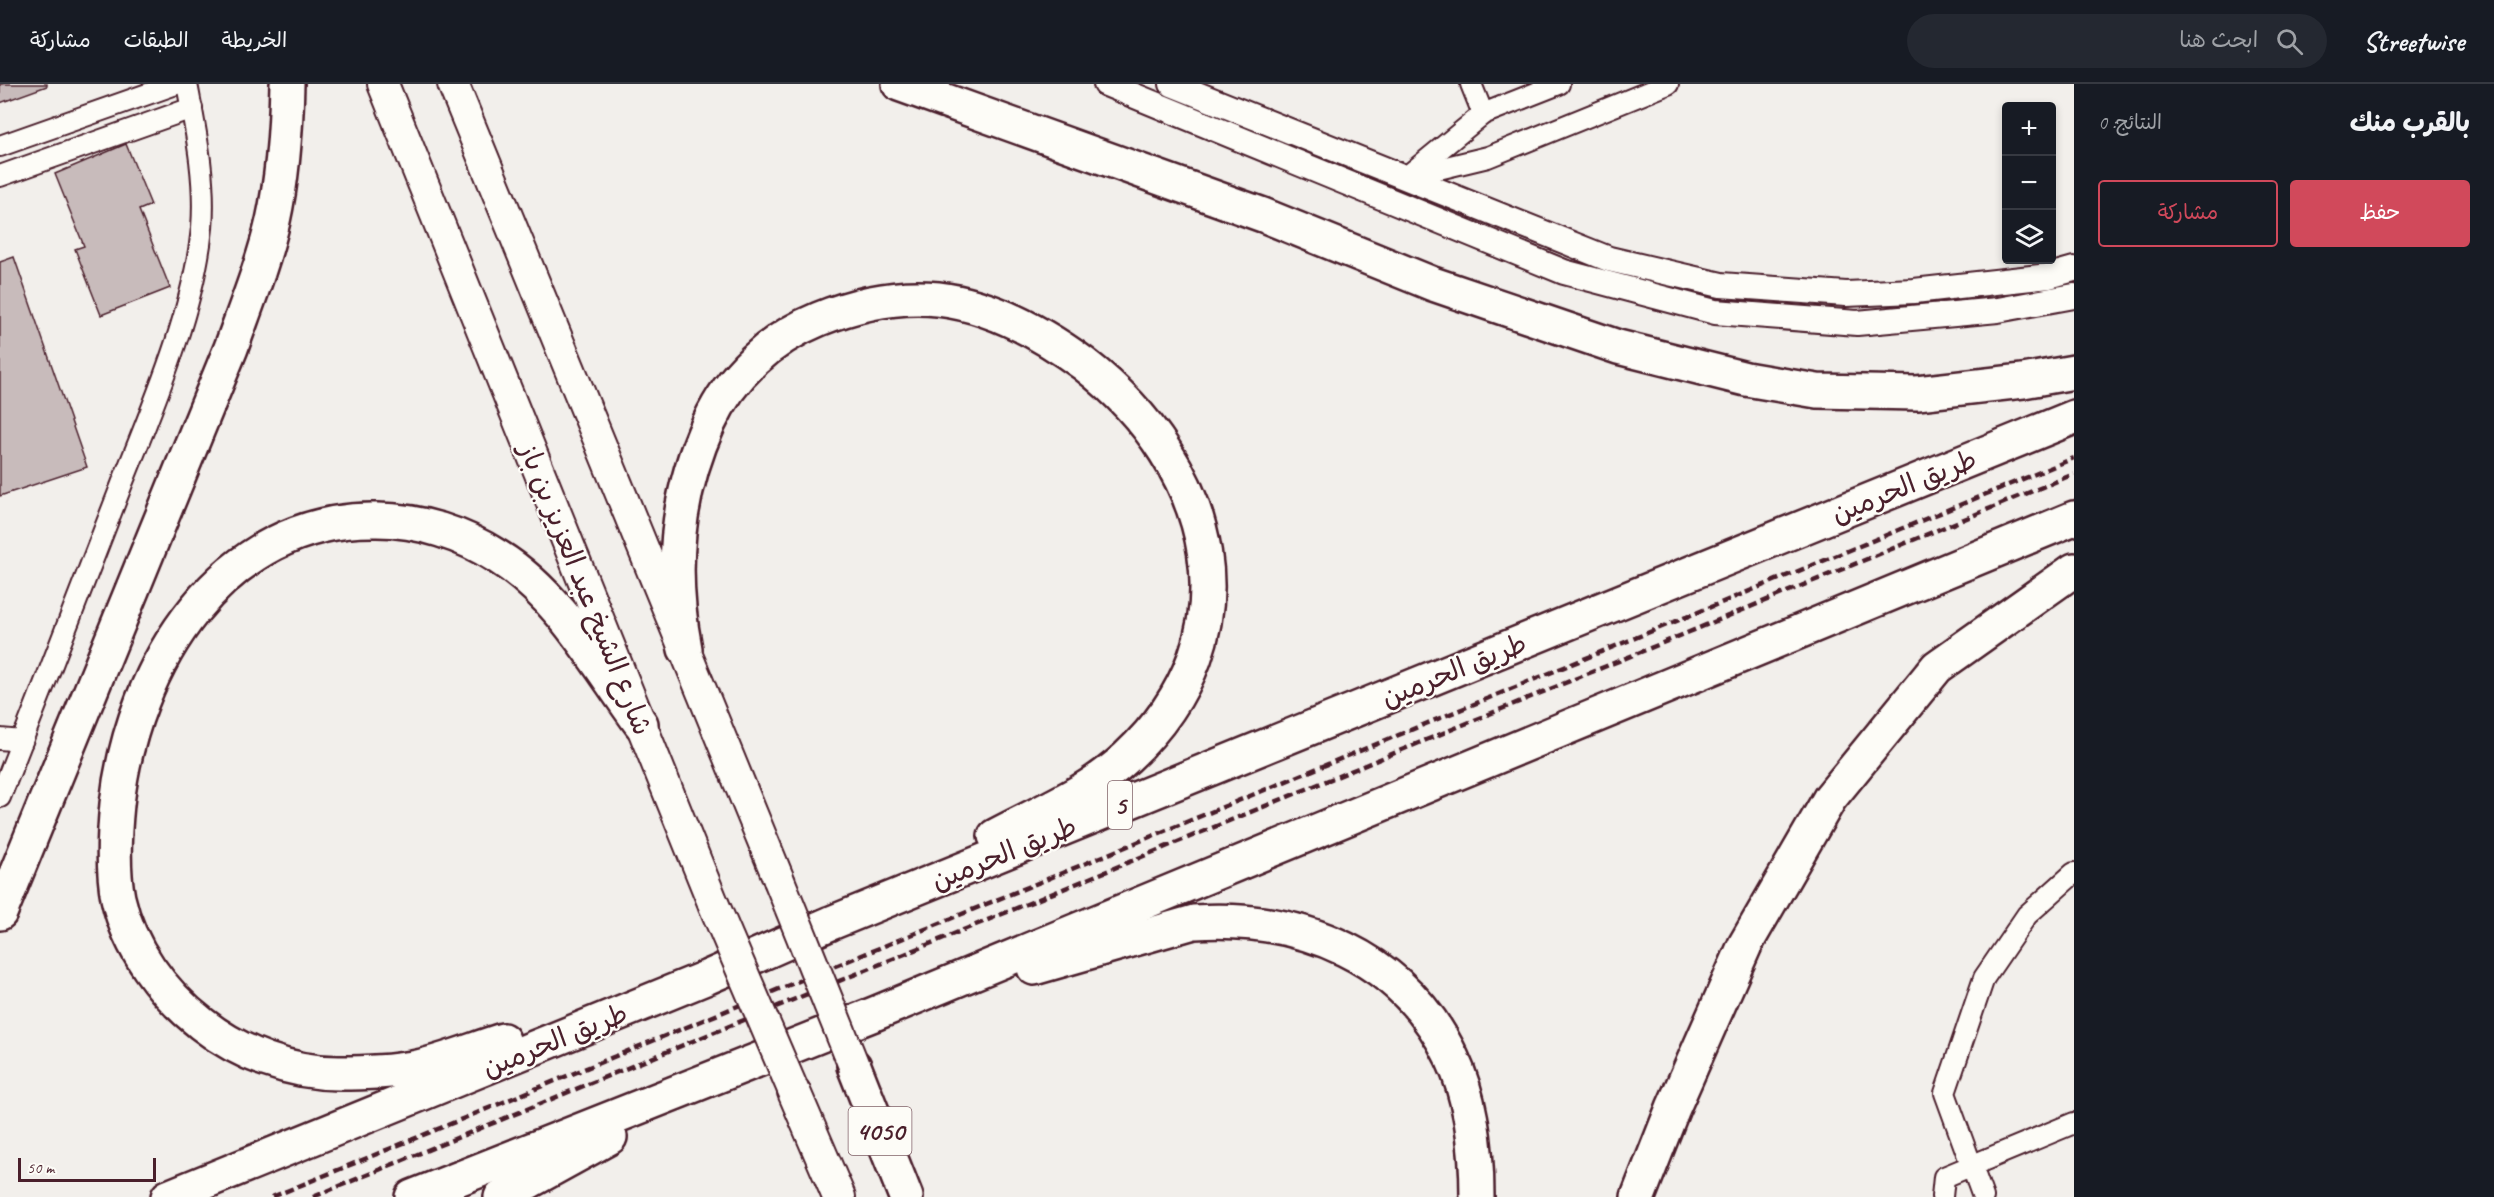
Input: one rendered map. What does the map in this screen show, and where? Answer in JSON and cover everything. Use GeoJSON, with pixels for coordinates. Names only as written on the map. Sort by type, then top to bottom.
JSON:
{"type":"FeatureCollection","features":[{"type":"Feature","properties":{"kind":"highway"},"geometry":{"type":"LineString","coordinates":[[0,913],[231,348],[255,281],[270,232],[278,192],[285,137],[287,84]]}},
{"type":"Feature","properties":{"kind":"highway"},"geometry":{"type":"LineString","coordinates":[[899,84],[1263,215],[1433,284],[1618,346],[1746,379],[1817,391],[1917,393],[2022,381],[2074,372]]}},
{"type":"Feature","properties":{"kind":"highway"},"geometry":{"type":"LineString","coordinates":[[685,649],[677,595],[678,540],[687,486],[706,430],[730,387],[758,357],[790,333],[832,314],[854,307],[899,299],[939,299],[978,308],[1022,326],[1070,354],[1113,389],[1160,442],[1183,480],[1192,500],[1203,543],[1206,565],[1206,608],[1203,628],[1190,668],[1169,708],[1156,726],[1127,757],[1096,782],[831,923]]}},
{"type":"Feature","properties":{"kind":"highway","name":"طريق الحرمين"},"geometry":{"type":"LineString","coordinates":[[168,1197],[708,977],[831,923],[2074,417]]}},
{"type":"Feature","properties":{"kind":"highway"},"geometry":{"type":"LineString","coordinates":[[412,1197],[874,1014],[2074,518]]}},
{"type":"Feature","properties":{"kind":"highway"},"geometry":{"type":"LineString","coordinates":[[641,724],[554,605],[518,571],[497,556],[451,534],[407,522],[344,521],[300,532],[254,554],[234,568],[213,588],[177,633],[149,684],[130,735],[119,789],[114,843],[118,896],[129,930],[145,961],[158,981],[190,1015],[229,1042],[250,1053],[317,1072],[340,1073],[413,1068],[708,977]]}},
{"type":"Feature","properties":{"kind":"highway"},"geometry":{"type":"LineString","coordinates":[[1638,1197],[1673,1108],[1745,945],[1830,798],[1937,667],[2074,570]]}},
{"type":"Feature","properties":{"kind":"highway"},"geometry":{"type":"LineString","coordinates":[[874,1014],[1194,922],[1242,920],[1282,926],[1313,935],[1354,953],[1391,977],[1409,996],[1439,1036],[1452,1058],[1470,1119],[1475,1150],[1477,1197]]}},
{"type":"Feature","properties":{"kind":"highway","name":"4050"},"geometry":{"type":"LineString","coordinates":[[854,1066],[906,1197]]}},
{"type":"Feature","properties":{"kind":"highway"},"geometry":{"type":"LineString","coordinates":[[501,1197],[734,1068]]}},
{"type":"Feature","properties":{"kind":"highway"},"geometry":{"type":"LineString","coordinates":[[794,1092],[839,1197]]}},
{"type":"Feature","properties":{"kind":"main road","name":"شارع الشيخ عبد العزيز بن باز"},"geometry":{"type":"LineString","coordinates":[[383,84],[713,903],[794,1092]]}},
{"type":"Feature","properties":{"kind":"main road"},"geometry":{"type":"LineString","coordinates":[[453,84],[854,1066]]}},
{"type":"Feature","properties":{"kind":"street"},"geometry":{"type":"LineString","coordinates":[[0,146],[176,84]]}},
{"type":"Feature","properties":{"kind":"street"},"geometry":{"type":"LineString","coordinates":[[0,797],[154,404],[193,284],[201,237],[203,199],[199,151],[187,84]]}},
{"type":"Feature","properties":{"kind":"street"},"geometry":{"type":"LineString","coordinates":[[1106,84],[1564,272],[1715,312],[1857,323],[1998,310],[2074,296]]}},
{"type":"Feature","properties":{"kind":"street"},"geometry":{"type":"LineString","coordinates":[[1172,84],[1609,260],[1721,285],[1846,294],[1914,291],[2049,276],[2074,269]]}},
{"type":"Feature","properties":{"kind":"street"},"geometry":{"type":"LineString","coordinates":[[1471,84],[1483,114]]}},
{"type":"Feature","properties":{"kind":"street"},"geometry":{"type":"LineString","coordinates":[[1405,177],[1483,114],[1559,84]]}},
{"type":"Feature","properties":{"kind":"street"},"geometry":{"type":"LineString","coordinates":[[1405,177],[1488,157],[1668,84]]}},
{"type":"Feature","properties":{"kind":"street"},"geometry":{"type":"LineString","coordinates":[[0,176],[192,108]]}},
{"type":"Feature","properties":{"kind":"street"},"geometry":{"type":"LineString","coordinates":[[0,739],[22,741]]}},
{"type":"Feature","properties":{"kind":"street"},"geometry":{"type":"LineString","coordinates":[[1983,1197],[1945,1093],[1984,978],[2027,915],[2074,873]]}},
{"type":"Feature","properties":{"kind":"street"},"geometry":{"type":"LineString","coordinates":[[1944,1177],[2074,1122]]}},
{"type":"Feature","properties":{"kind":"street"},"geometry":{"type":"LineString","coordinates":[[1942,1197],[1944,1177]]}},
{"type":"Feature","properties":{"kind":"street"},"geometry":{"type":"LineString","coordinates":[[1944,1177],[1953,1197]]}},
{"type":"Feature","properties":{"kind":"building"},"geometry":{"type":"Polygon","coordinates":[[[0,84],[47,84],[47,86],[0,103],[0,84]]]}},
{"type":"Feature","properties":{"kind":"building"},"geometry":{"type":"Polygon","coordinates":[[[126,144],[151,205],[139,210],[170,288],[101,315],[75,249],[84,246],[55,174],[126,144]]]}},
{"type":"Feature","properties":{"kind":"building"},"geometry":{"type":"Polygon","coordinates":[[[14,257],[87,467],[0,496],[0,262],[14,257]]]}},
{"type":"Feature","properties":{"kind":"railway"},"geometry":{"type":"LineString","coordinates":[[272,1197],[2074,458]]}},
{"type":"Feature","properties":{"kind":"railway"},"geometry":{"type":"LineString","coordinates":[[313,1197],[2074,474]]}}]}
